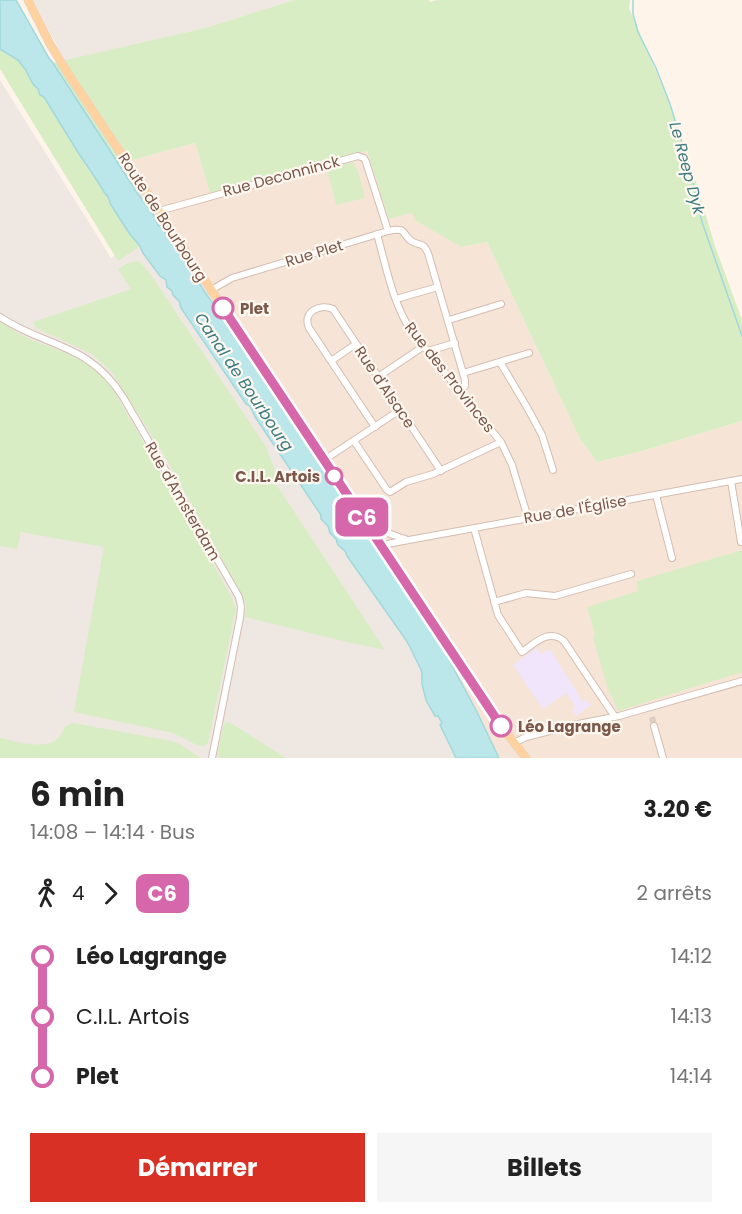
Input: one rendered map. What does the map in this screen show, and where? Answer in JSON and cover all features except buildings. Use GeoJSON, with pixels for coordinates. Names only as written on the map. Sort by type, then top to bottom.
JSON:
{"type":"FeatureCollection","features":[{"type":"Feature","properties":{"kind":"main road","name":"Route de Bourbourg"},"geometry":{"type":"LineString","coordinates":[[28,0],[59,60],[479,694],[526,758]]}},
{"type":"Feature","properties":{"kind":"street","name":"Rue Deconninck"},"geometry":{"type":"LineString","coordinates":[[159,211],[358,156],[366,162],[388,231]]}},
{"type":"Feature","properties":{"kind":"street"},"geometry":{"type":"LineString","coordinates":[[388,231],[401,230],[410,240],[423,245],[427,250],[463,373],[465,384],[460,392]]}},
{"type":"Feature","properties":{"kind":"street","name":"Rue Plet"},"geometry":{"type":"LineString","coordinates":[[211,290],[243,274],[388,231]]}},
{"type":"Feature","properties":{"kind":"street","name":"Rue des Provinces"},"geometry":{"type":"LineString","coordinates":[[377,234],[396,299],[405,321],[501,442],[510,461],[528,518]]}},
{"type":"Feature","properties":{"kind":"street"},"geometry":{"type":"LineString","coordinates":[[396,299],[438,286]]}},
{"type":"Feature","properties":{"kind":"street"},"geometry":{"type":"LineString","coordinates":[[449,320],[501,304]]}},
{"type":"Feature","properties":{"kind":"street","name":"Rue d'Alsace"},"geometry":{"type":"LineString","coordinates":[[331,361],[307,322],[312,311],[327,307],[334,310],[441,471]]}},
{"type":"Feature","properties":{"kind":"street","name":"Rue d'Amsterdam"},"geometry":{"type":"LineString","coordinates":[[0,317],[14,326],[77,352],[99,367],[110,378],[237,594],[241,604],[240,618],[213,756]]}},
{"type":"Feature","properties":{"kind":"street"},"geometry":{"type":"LineString","coordinates":[[378,377],[426,349],[455,343]]}},
{"type":"Feature","properties":{"kind":"street"},"geometry":{"type":"LineString","coordinates":[[356,344],[331,361],[375,427]]}},
{"type":"Feature","properties":{"kind":"street"},"geometry":{"type":"LineString","coordinates":[[463,373],[529,353]]}},
{"type":"Feature","properties":{"kind":"street"},"geometry":{"type":"LineString","coordinates":[[500,362],[542,435],[553,470]]}},
{"type":"Feature","properties":{"kind":"street"},"geometry":{"type":"LineString","coordinates":[[324,460],[400,410]]}},
{"type":"Feature","properties":{"kind":"street"},"geometry":{"type":"LineString","coordinates":[[354,441],[390,492],[404,483],[441,471],[501,442]]}},
{"type":"Feature","properties":{"kind":"street","name":"Rue de l'Église"},"geometry":{"type":"LineString","coordinates":[[381,547],[408,540],[742,479]]}},
{"type":"Feature","properties":{"kind":"street"},"geometry":{"type":"LineString","coordinates":[[731,481],[741,542]]}},
{"type":"Feature","properties":{"kind":"street"},"geometry":{"type":"LineString","coordinates":[[656,495],[672,558]]}},
{"type":"Feature","properties":{"kind":"street"},"geometry":{"type":"LineString","coordinates":[[474,528],[500,619],[522,652],[548,635],[555,635],[562,639],[615,717]]}},
{"type":"Feature","properties":{"kind":"street","name":"Rue de l'Église"},"geometry":{"type":"LineString","coordinates":[[373,534],[384,531],[408,540]]}},
{"type":"Feature","properties":{"kind":"street"},"geometry":{"type":"LineString","coordinates":[[494,602],[526,593],[555,596],[631,574]]}},
{"type":"Feature","properties":{"kind":"street"},"geometry":{"type":"LineString","coordinates":[[514,743],[526,737],[650,708],[742,681]]}},
{"type":"Feature","properties":{"kind":"street"},"geometry":{"type":"LineString","coordinates":[[650,708],[652,717]]}},
{"type":"Feature","properties":{"kind":"street"},"geometry":{"type":"LineString","coordinates":[[654,726],[663,758]]}},
{"type":"Feature","properties":{"kind":"shaded area"},"geometry":{"type":"Polygon","coordinates":[[[33,0],[294,0],[205,28],[65,61],[33,0]]]}},
{"type":"Feature","properties":{"kind":"shaded area"},"geometry":{"type":"Polygon","coordinates":[[[0,80],[111,258],[136,241],[160,276],[166,280],[181,308],[246,404],[250,406],[338,545],[345,551],[406,640],[422,673],[426,700],[435,716],[438,716],[456,758],[0,758],[0,80]]]}},
{"type":"Feature","properties":{"kind":"shaded area"},"geometry":{"type":"Polygon","coordinates":[[[195,143],[210,193],[367,151],[389,218],[412,213],[461,247],[487,242],[580,439],[597,462],[639,452],[742,421],[742,758],[499,758],[443,649],[118,164],[195,143]]]}},
{"type":"Feature","properties":{"kind":"shaded area"},"geometry":{"type":"Polygon","coordinates":[[[537,648],[541,654],[550,649],[583,702],[587,700],[591,705],[576,716],[572,710],[576,707],[566,693],[543,709],[513,665],[537,648]]]}},
{"type":"Feature","properties":{"kind":"green space"},"geometry":{"type":"Polygon","coordinates":[[[294,0],[429,0],[430,2],[437,0],[630,0],[629,8],[665,92],[715,246],[742,320],[742,421],[639,452],[597,462],[580,439],[487,242],[461,247],[415,220],[412,213],[389,219],[367,151],[210,193],[195,143],[118,164],[53,63],[205,28],[294,0]]]}},
{"type":"Feature","properties":{"kind":"green space"},"geometry":{"type":"Polygon","coordinates":[[[0,49],[14,56],[21,63],[129,233],[140,246],[118,261],[0,69],[0,49]]]}},
{"type":"Feature","properties":{"kind":"green space"},"geometry":{"type":"Polygon","coordinates":[[[353,162],[358,171],[365,198],[336,205],[327,169],[353,162]]]}},
{"type":"Feature","properties":{"kind":"green space"},"geometry":{"type":"Polygon","coordinates":[[[139,261],[149,272],[266,447],[274,467],[276,484],[385,650],[245,617],[246,605],[243,597],[164,455],[113,374],[92,354],[36,328],[33,322],[131,289],[118,269],[128,263],[139,261]]]}},
{"type":"Feature","properties":{"kind":"green space"},"geometry":{"type":"Polygon","coordinates":[[[0,321],[28,338],[81,360],[106,381],[121,403],[231,596],[236,609],[208,743],[204,746],[199,746],[173,733],[74,712],[104,547],[21,532],[17,549],[0,546],[0,321]]]}},
{"type":"Feature","properties":{"kind":"green space"},"geometry":{"type":"Polygon","coordinates":[[[742,550],[742,672],[618,711],[607,686],[587,607],[638,591],[637,581],[742,550]]]}},
{"type":"Feature","properties":{"kind":"green space"},"geometry":{"type":"Polygon","coordinates":[[[229,722],[286,758],[220,758],[217,755],[223,727],[229,722]]]}},
{"type":"Feature","properties":{"kind":"green space"},"geometry":{"type":"Polygon","coordinates":[[[73,723],[172,741],[201,758],[0,758],[0,738],[30,744],[46,744],[58,738],[66,726],[73,723]]]}},
{"type":"Feature","properties":{"kind":"water","name":"Canal de Bourbourg"},"geometry":{"type":"Polygon","coordinates":[[[0,0],[16,0],[49,58],[153,214],[158,225],[163,229],[443,649],[499,758],[456,758],[440,725],[442,723],[426,700],[422,672],[406,640],[345,551],[330,533],[328,526],[321,519],[321,515],[255,417],[250,406],[246,404],[181,308],[179,301],[167,287],[166,280],[160,276],[129,233],[25,69],[18,60],[0,49],[0,0]]]}},
{"type":"Feature","properties":{"kind":"waterway","name":"Le Reep Dyk"},"geometry":{"type":"LineString","coordinates":[[633,0],[633,14],[638,32],[656,68],[670,104],[688,162],[702,222],[742,336]]}},
{"type":"Feature","properties":{"kind":"tunnel"},"geometry":{"type":"LineString","coordinates":[[652,717],[654,726]]}},
{"type":"Feature","properties":{"kind":"bus line","name":"C6"},"geometry":{"type":"LineString","coordinates":[[223,308],[501,726]]}},
{"type":"Feature","properties":{"kind":"place","name":"Plet"},"geometry":{"type":"Point","coordinates":[223,308]}},
{"type":"Feature","properties":{"kind":"place","name":"C.I.L. Artois"},"geometry":{"type":"Point","coordinates":[334,476]}},
{"type":"Feature","properties":{"kind":"place","name":"Léo Lagrange"},"geometry":{"type":"Point","coordinates":[501,726]}}]}
